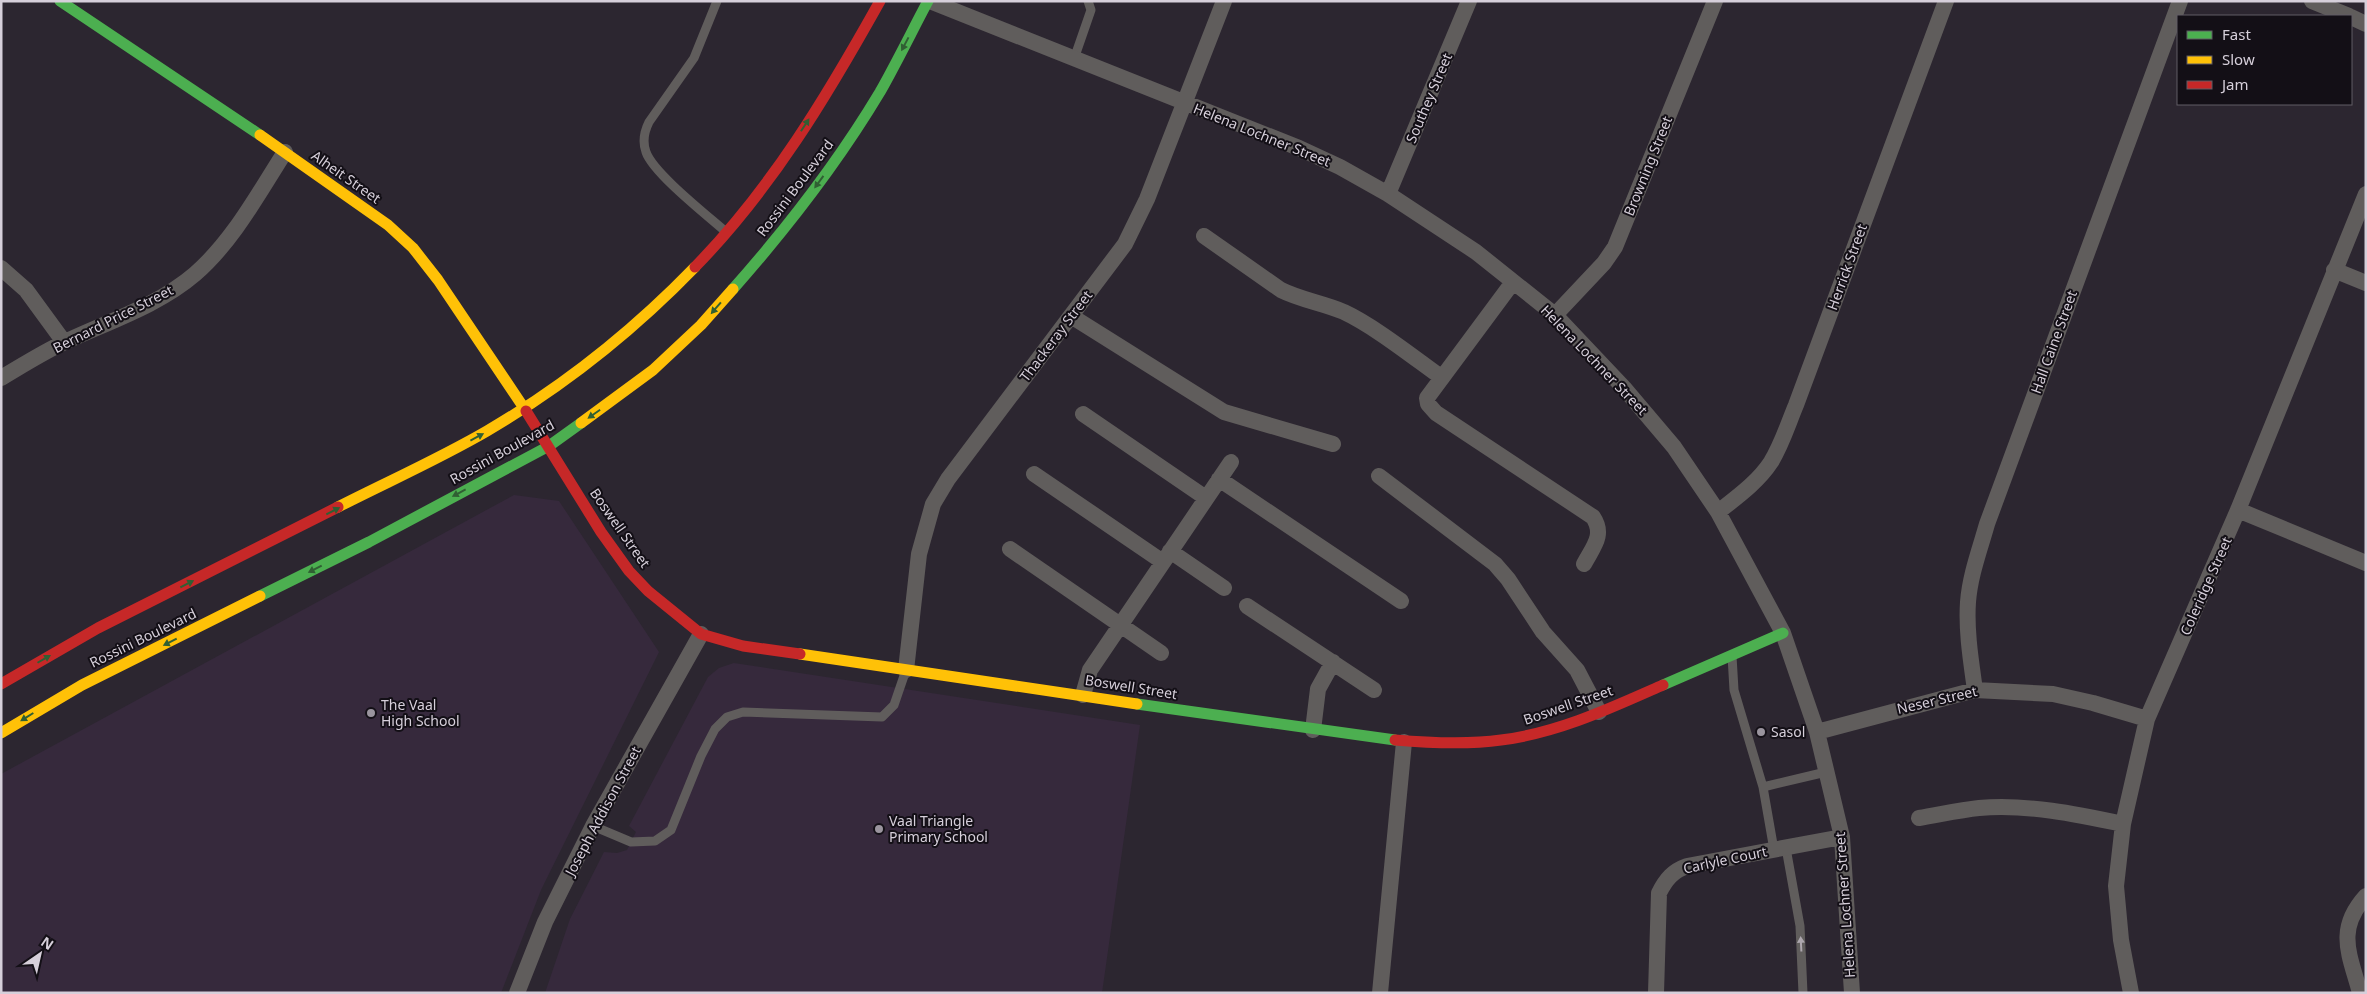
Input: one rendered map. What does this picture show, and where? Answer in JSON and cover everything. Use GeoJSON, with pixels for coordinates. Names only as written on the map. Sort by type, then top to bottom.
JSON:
{"type":"FeatureCollection","features":[{"type":"Feature","properties":{"kind":"street","name":"Alheit Street"},"geometry":{"type":"LineString","coordinates":[[60,1],[285,152],[388,225],[413,248],[438,280],[549,446]]}},
{"type":"Feature","properties":{"kind":"street","name":"Rossini Boulevard"},"geometry":{"type":"LineString","coordinates":[[1,684],[98,628],[430,462],[524,408],[565,381],[635,327],[726,233],[781,163],[822,100],[880,1]]}},
{"type":"Feature","properties":{"kind":"street","name":"Rossini Boulevard"},"geometry":{"type":"LineString","coordinates":[[1,733],[82,685],[369,542],[549,446],[654,370],[701,325],[778,237],[824,176],[880,92],[929,1]]}},
{"type":"Feature","properties":{"kind":"street","name":"Helena Lochner Street"},"geometry":{"type":"LineString","coordinates":[[929,1],[1184,104],[1299,148],[1340,167],[1388,194],[1476,252],[1555,315],[1624,388],[1674,447],[1718,512],[1783,633],[1817,732],[1842,837],[1852,993]]}},
{"type":"Feature","properties":{"kind":"street","name":"Thackeray Street"},"geometry":{"type":"LineString","coordinates":[[906,670],[920,554],[933,504],[948,479],[1125,244],[1147,199],[1224,1]]}},
{"type":"Feature","properties":{"kind":"street","name":"Southey Street"},"geometry":{"type":"LineString","coordinates":[[1388,194],[1469,1]]}},
{"type":"Feature","properties":{"kind":"street","name":"Browning Street"},"geometry":{"type":"LineString","coordinates":[[1555,315],[1604,263],[1615,247],[1715,1]]}},
{"type":"Feature","properties":{"kind":"street","name":"Herrick Street"},"geometry":{"type":"LineString","coordinates":[[1718,512],[1752,485],[1770,463],[1777,450],[1800,396],[1946,1]]}},
{"type":"Feature","properties":{"kind":"street","name":"Hall Caine Street"},"geometry":{"type":"LineString","coordinates":[[1974,690],[1968,631],[1968,602],[1977,556],[2180,1]]}},
{"type":"Feature","properties":{"kind":"street"},"geometry":{"type":"LineString","coordinates":[[2312,1],[2345,15]]}},
{"type":"Feature","properties":{"kind":"street"},"geometry":{"type":"LineString","coordinates":[[2352,18],[2366,24]]}},
{"type":"Feature","properties":{"kind":"street","name":"Bernard Price Street"},"geometry":{"type":"LineString","coordinates":[[1,378],[64,342],[150,302],[194,274],[228,238],[285,152]]}},
{"type":"Feature","properties":{"kind":"street","name":"Coleridge Street"},"geometry":{"type":"LineString","coordinates":[[2131,993],[2121,940],[2116,886],[2123,824],[2147,719],[2238,510],[2366,194]]}},
{"type":"Feature","properties":{"kind":"street"},"geometry":{"type":"LineString","coordinates":[[1204,236],[1281,290],[1294,297],[1335,309],[1354,317],[1441,377]]}},
{"type":"Feature","properties":{"kind":"street"},"geometry":{"type":"LineString","coordinates":[[1,268],[26,290],[64,342]]}},
{"type":"Feature","properties":{"kind":"street"},"geometry":{"type":"LineString","coordinates":[[2334,270],[2366,283]]}},
{"type":"Feature","properties":{"kind":"street"},"geometry":{"type":"LineString","coordinates":[[1513,282],[1427,398],[1431,408],[1593,518],[1600,532],[1598,540],[1584,564]]}},
{"type":"Feature","properties":{"kind":"street"},"geometry":{"type":"LineString","coordinates":[[1071,316],[1219,410],[1334,444]]}},
{"type":"Feature","properties":{"kind":"street"},"geometry":{"type":"LineString","coordinates":[[1084,414],[1206,498]]}},
{"type":"Feature","properties":{"kind":"street","name":"Boswell Street"},"geometry":{"type":"LineString","coordinates":[[549,446],[601,532],[629,571],[648,590],[701,634],[743,646],[1313,730],[1404,742],[1456,743],[1528,736],[1599,712],[1783,633]]}},
{"type":"Feature","properties":{"kind":"street"},"geometry":{"type":"LineString","coordinates":[[1083,695],[1090,670],[1231,462]]}},
{"type":"Feature","properties":{"kind":"street"},"geometry":{"type":"LineString","coordinates":[[1034,474],[1167,557],[1224,588]]}},
{"type":"Feature","properties":{"kind":"street"},"geometry":{"type":"LineString","coordinates":[[1379,476],[1495,564],[1508,579],[1543,632],[1577,670],[1599,712]]}},
{"type":"Feature","properties":{"kind":"street"},"geometry":{"type":"LineString","coordinates":[[1219,479],[1402,601]]}},
{"type":"Feature","properties":{"kind":"street"},"geometry":{"type":"LineString","coordinates":[[2238,510],[2366,563]]}},
{"type":"Feature","properties":{"kind":"street"},"geometry":{"type":"LineString","coordinates":[[1010,549],[1161,653]]}},
{"type":"Feature","properties":{"kind":"street"},"geometry":{"type":"LineString","coordinates":[[1247,606],[1374,690]]}},
{"type":"Feature","properties":{"kind":"street","name":"Joseph Addison Street"},"geometry":{"type":"LineString","coordinates":[[517,993],[545,922],[593,826],[701,634]]}},
{"type":"Feature","properties":{"kind":"street"},"geometry":{"type":"LineString","coordinates":[[1313,730],[1318,689],[1333,662]]}},
{"type":"Feature","properties":{"kind":"street","name":"Neser Street"},"geometry":{"type":"LineString","coordinates":[[1817,732],[1974,690],[2052,694],[2093,703],[2147,719]]}},
{"type":"Feature","properties":{"kind":"street"},"geometry":{"type":"LineString","coordinates":[[1380,993],[1404,742]]}},
{"type":"Feature","properties":{"kind":"street"},"geometry":{"type":"LineString","coordinates":[[1919,818],[1979,808],[2015,808],[2052,810],[2123,824]]}},
{"type":"Feature","properties":{"kind":"street","name":"Carlyle Court"},"geometry":{"type":"LineString","coordinates":[[1656,993],[1657,907],[1659,893],[1665,881],[1676,870],[1687,866],[1842,837]]}},
{"type":"Feature","properties":{"kind":"street"},"geometry":{"type":"LineString","coordinates":[[2360,993],[2347,948],[2348,925],[2356,906],[2366,896]]}},
{"type":"Feature","properties":{"kind":"lane"},"geometry":{"type":"LineString","coordinates":[[717,1],[694,58],[649,122],[644,134],[644,143],[646,154],[658,170],[726,233]]}},
{"type":"Feature","properties":{"kind":"lane"},"geometry":{"type":"LineString","coordinates":[[1074,59],[1091,10],[1088,1]]}},
{"type":"Feature","properties":{"kind":"lane"},"geometry":{"type":"LineString","coordinates":[[1732,656],[1734,690],[1763,787],[1800,926],[1803,993]]}},
{"type":"Feature","properties":{"kind":"lane"},"geometry":{"type":"LineString","coordinates":[[593,826],[631,842],[655,841],[671,830],[701,756],[715,729],[727,717],[743,712],[882,717],[894,705],[906,670]]}},
{"type":"Feature","properties":{"kind":"lane"},"geometry":{"type":"LineString","coordinates":[[1763,787],[1826,772]]}},
{"type":"Feature","properties":{"kind":"shaded area","name":"The Vaal High School"},"geometry":{"type":"Polygon","coordinates":[[[514,495],[559,501],[659,652],[541,890],[501,993],[1,993],[1,774],[514,495]]]}},
{"type":"Feature","properties":{"kind":"shaded area","name":"Vaal Triangle Primary School"},"geometry":{"type":"Polygon","coordinates":[[[734,663],[1140,725],[1102,993],[545,993],[570,919],[604,852],[617,853],[627,850],[636,832],[629,826],[708,677],[719,668],[734,663]]]}},
{"type":"Feature","properties":{"kind":"traffic: fast"},"geometry":{"type":"LineString","coordinates":[[60,1],[260,135]]}},
{"type":"Feature","properties":{"kind":"traffic: fast"},"geometry":{"type":"LineString","coordinates":[[733,289],[792,218],[847,144],[880,92],[928,1]]}},
{"type":"Feature","properties":{"kind":"traffic: fast"},"geometry":{"type":"LineString","coordinates":[[260,596],[369,542],[549,446],[581,423]]}},
{"type":"Feature","properties":{"kind":"traffic: fast"},"geometry":{"type":"LineString","coordinates":[[1663,685],[1783,633]]}},
{"type":"Feature","properties":{"kind":"traffic: fast"},"geometry":{"type":"LineString","coordinates":[[1137,704],[1395,740]]}},
{"type":"Feature","properties":{"kind":"traffic: slow"},"geometry":{"type":"LineString","coordinates":[[260,135],[388,225],[413,248],[438,280],[526,411]]}},
{"type":"Feature","properties":{"kind":"traffic: slow"},"geometry":{"type":"LineString","coordinates":[[338,507],[432,461],[516,414],[597,356],[647,313],[695,267]]}},
{"type":"Feature","properties":{"kind":"traffic: slow"},"geometry":{"type":"LineString","coordinates":[[581,423],[653,370],[701,325],[733,289]]}},
{"type":"Feature","properties":{"kind":"traffic: slow"},"geometry":{"type":"LineString","coordinates":[[1,733],[82,685],[260,596]]}},
{"type":"Feature","properties":{"kind":"traffic: slow"},"geometry":{"type":"LineString","coordinates":[[800,654],[1137,704]]}},
{"type":"Feature","properties":{"kind":"traffic: jam"},"geometry":{"type":"LineString","coordinates":[[695,267],[749,205],[796,140],[840,72],[880,1]]}},
{"type":"Feature","properties":{"kind":"traffic: jam"},"geometry":{"type":"LineString","coordinates":[[526,411],[601,532],[629,571],[648,591],[701,634],[743,646],[800,654]]}},
{"type":"Feature","properties":{"kind":"traffic: jam"},"geometry":{"type":"LineString","coordinates":[[1,684],[98,628],[338,507]]}},
{"type":"Feature","properties":{"kind":"traffic: jam"},"geometry":{"type":"LineString","coordinates":[[1395,740],[1461,743],[1488,742],[1522,737],[1564,726],[1663,685]]}},
{"type":"Feature","properties":{"kind":"place","name":"The Vaal High School"},"geometry":{"type":"Point","coordinates":[371,713]}},
{"type":"Feature","properties":{"kind":"place","name":"Sasol"},"geometry":{"type":"Point","coordinates":[1761,732]}},
{"type":"Feature","properties":{"kind":"place","name":"Vaal Triangle Primary School"},"geometry":{"type":"Point","coordinates":[879,829]}}]}
